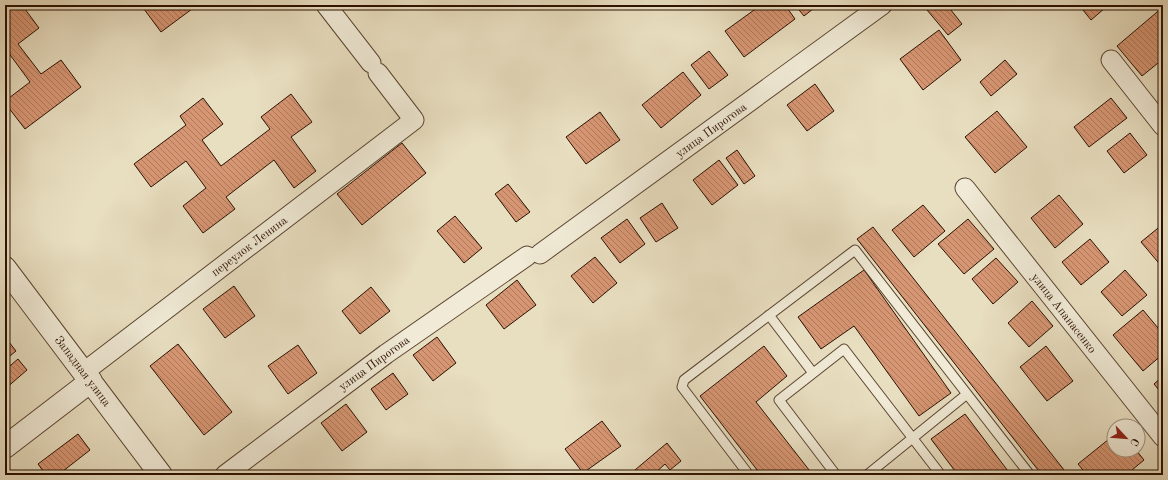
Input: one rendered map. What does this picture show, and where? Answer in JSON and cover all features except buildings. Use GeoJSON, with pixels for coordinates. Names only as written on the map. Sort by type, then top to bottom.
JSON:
{"type":"FeatureCollection","features":[{"type":"Feature","properties":{"kind":"street","name":"переулок Ленина"},"geometry":{"type":"LineString","coordinates":[[5,447],[87,376],[414,120],[326,5]]}},
{"type":"Feature","properties":{"kind":"street","name":"улица Пирогова"},"geometry":{"type":"LineString","coordinates":[[225,475],[386,354],[533,255],[882,5]]}},
{"type":"Feature","properties":{"kind":"street"},"geometry":{"type":"LineString","coordinates":[[1111,60],[1163,126]]}},
{"type":"Feature","properties":{"kind":"street","name":"улица Апанасенко"},"geometry":{"type":"LineString","coordinates":[[965,188],[1163,438]]}},
{"type":"Feature","properties":{"kind":"street","name":"Западная улица"},"geometry":{"type":"LineString","coordinates":[[5,268],[161,475]]}},
{"type":"Feature","properties":{"kind":"lane"},"geometry":{"type":"LineString","coordinates":[[749,475],[682,387],[684,380],[856,250],[1030,475]]}},
{"type":"Feature","properties":{"kind":"lane"},"geometry":{"type":"LineString","coordinates":[[769,315],[813,373]]}},
{"type":"Feature","properties":{"kind":"lane"},"geometry":{"type":"LineString","coordinates":[[836,475],[779,400],[844,349],[941,475]]}},
{"type":"Feature","properties":{"kind":"lane"},"geometry":{"type":"LineString","coordinates":[[867,475],[967,394]]}}]}
